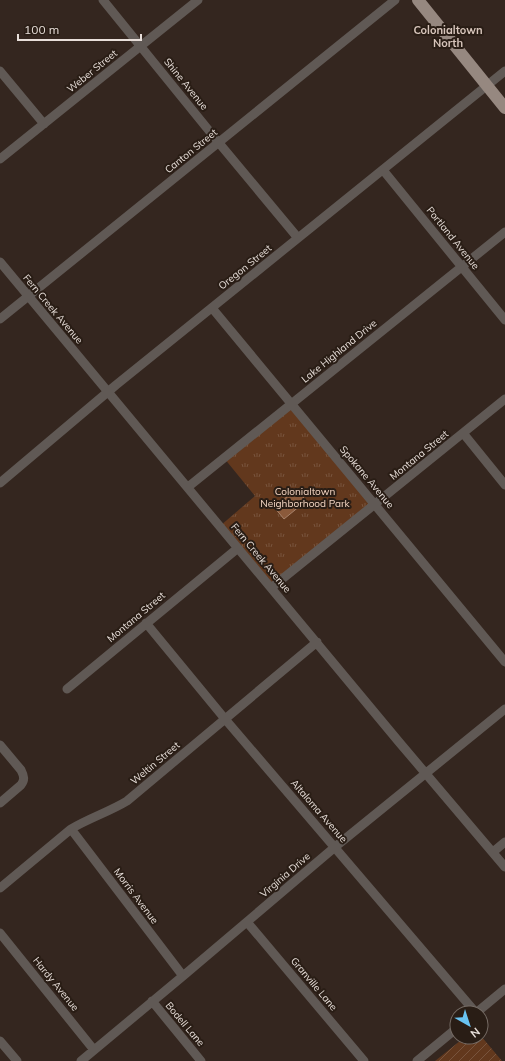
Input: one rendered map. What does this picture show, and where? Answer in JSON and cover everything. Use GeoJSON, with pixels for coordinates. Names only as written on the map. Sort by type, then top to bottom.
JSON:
{"type":"FeatureCollection","features":[{"type":"Feature","properties":{"kind":"main road"},"geometry":{"type":"LineString","coordinates":[[418,0],[505,108]]}},
{"type":"Feature","properties":{"kind":"street","name":"Shine Avenue"},"geometry":{"type":"LineString","coordinates":[[103,0],[298,238]]}},
{"type":"Feature","properties":{"kind":"street","name":"Weber Street"},"geometry":{"type":"LineString","coordinates":[[0,159],[198,0]]}},
{"type":"Feature","properties":{"kind":"street","name":"Canton Street"},"geometry":{"type":"LineString","coordinates":[[0,319],[395,0]]}},
{"type":"Feature","properties":{"kind":"street"},"geometry":{"type":"LineString","coordinates":[[0,71],[44,124]]}},
{"type":"Feature","properties":{"kind":"street","name":"Oregon Street"},"geometry":{"type":"LineString","coordinates":[[2,477],[505,71]]}},
{"type":"Feature","properties":{"kind":"street","name":"Portland Avenue"},"geometry":{"type":"LineString","coordinates":[[383,170],[505,320]]}},
{"type":"Feature","properties":{"kind":"street","name":"Lake Highland Drive"},"geometry":{"type":"LineString","coordinates":[[188,488],[505,232]]}},
{"type":"Feature","properties":{"kind":"street","name":"Fern Creek Avenue"},"geometry":{"type":"LineString","coordinates":[[0,262],[317,642],[425,774],[505,867]]}},
{"type":"Feature","properties":{"kind":"street","name":"Spokane Avenue"},"geometry":{"type":"LineString","coordinates":[[212,308],[505,662]]}},
{"type":"Feature","properties":{"kind":"street","name":"Montana Street"},"geometry":{"type":"LineString","coordinates":[[271,588],[505,399]]}},
{"type":"Feature","properties":{"kind":"street"},"geometry":{"type":"LineString","coordinates":[[462,434],[505,485]]}},
{"type":"Feature","properties":{"kind":"street","name":"Montana Street"},"geometry":{"type":"LineString","coordinates":[[67,689],[238,548]]}},
{"type":"Feature","properties":{"kind":"street","name":"Altaloma Avenue"},"geometry":{"type":"LineString","coordinates":[[146,623],[469,1005]]}},
{"type":"Feature","properties":{"kind":"street","name":"Weltin Street"},"geometry":{"type":"LineString","coordinates":[[0,888],[71,829],[84,821],[118,807],[127,801],[317,642]]}},
{"type":"Feature","properties":{"kind":"street","name":"Virginia Drive"},"geometry":{"type":"LineString","coordinates":[[81,1061],[335,847],[505,709]]}},
{"type":"Feature","properties":{"kind":"street"},"geometry":{"type":"LineString","coordinates":[[0,745],[24,775],[21,785],[0,803]]}},
{"type":"Feature","properties":{"kind":"street","name":"Morris Avenue"},"geometry":{"type":"LineString","coordinates":[[71,829],[183,976]]}},
{"type":"Feature","properties":{"kind":"street"},"geometry":{"type":"LineString","coordinates":[[493,852],[505,842]]}},
{"type":"Feature","properties":{"kind":"street","name":"Granville Lane"},"geometry":{"type":"LineString","coordinates":[[247,922],[364,1061]]}},
{"type":"Feature","properties":{"kind":"street","name":"Hardy Avenue"},"geometry":{"type":"LineString","coordinates":[[0,932],[94,1050]]}},
{"type":"Feature","properties":{"kind":"street"},"geometry":{"type":"LineString","coordinates":[[486,1005],[505,989]]}},
{"type":"Feature","properties":{"kind":"street","name":"Bodell Lane"},"geometry":{"type":"LineString","coordinates":[[152,1001],[201,1061]]}},
{"type":"Feature","properties":{"kind":"street"},"geometry":{"type":"LineString","coordinates":[[417,1061],[449,1035]]}},
{"type":"Feature","properties":{"kind":"street"},"geometry":{"type":"LineString","coordinates":[[0,1041],[16,1061]]}},
{"type":"Feature","properties":{"kind":"green space","name":"Colonialtown Neighborhood Park"},"geometry":{"type":"Polygon","coordinates":[[[291,404],[375,504],[271,588],[220,526],[255,496],[224,458],[291,404]]]}},
{"type":"Feature","properties":{"kind":"green space"},"geometry":{"type":"Polygon","coordinates":[[[455,1045],[489,1045],[502,1061],[435,1061],[455,1045]]]}},
{"type":"Feature","properties":{"kind":"shaded area"},"geometry":{"type":"Polygon","coordinates":[[[297,489],[306,501],[284,519],[274,507],[297,489]]]}},
{"type":"Feature","properties":{"kind":"district","name":"Colonialtown North"},"geometry":{"type":"Point","coordinates":[448,36]}}]}
